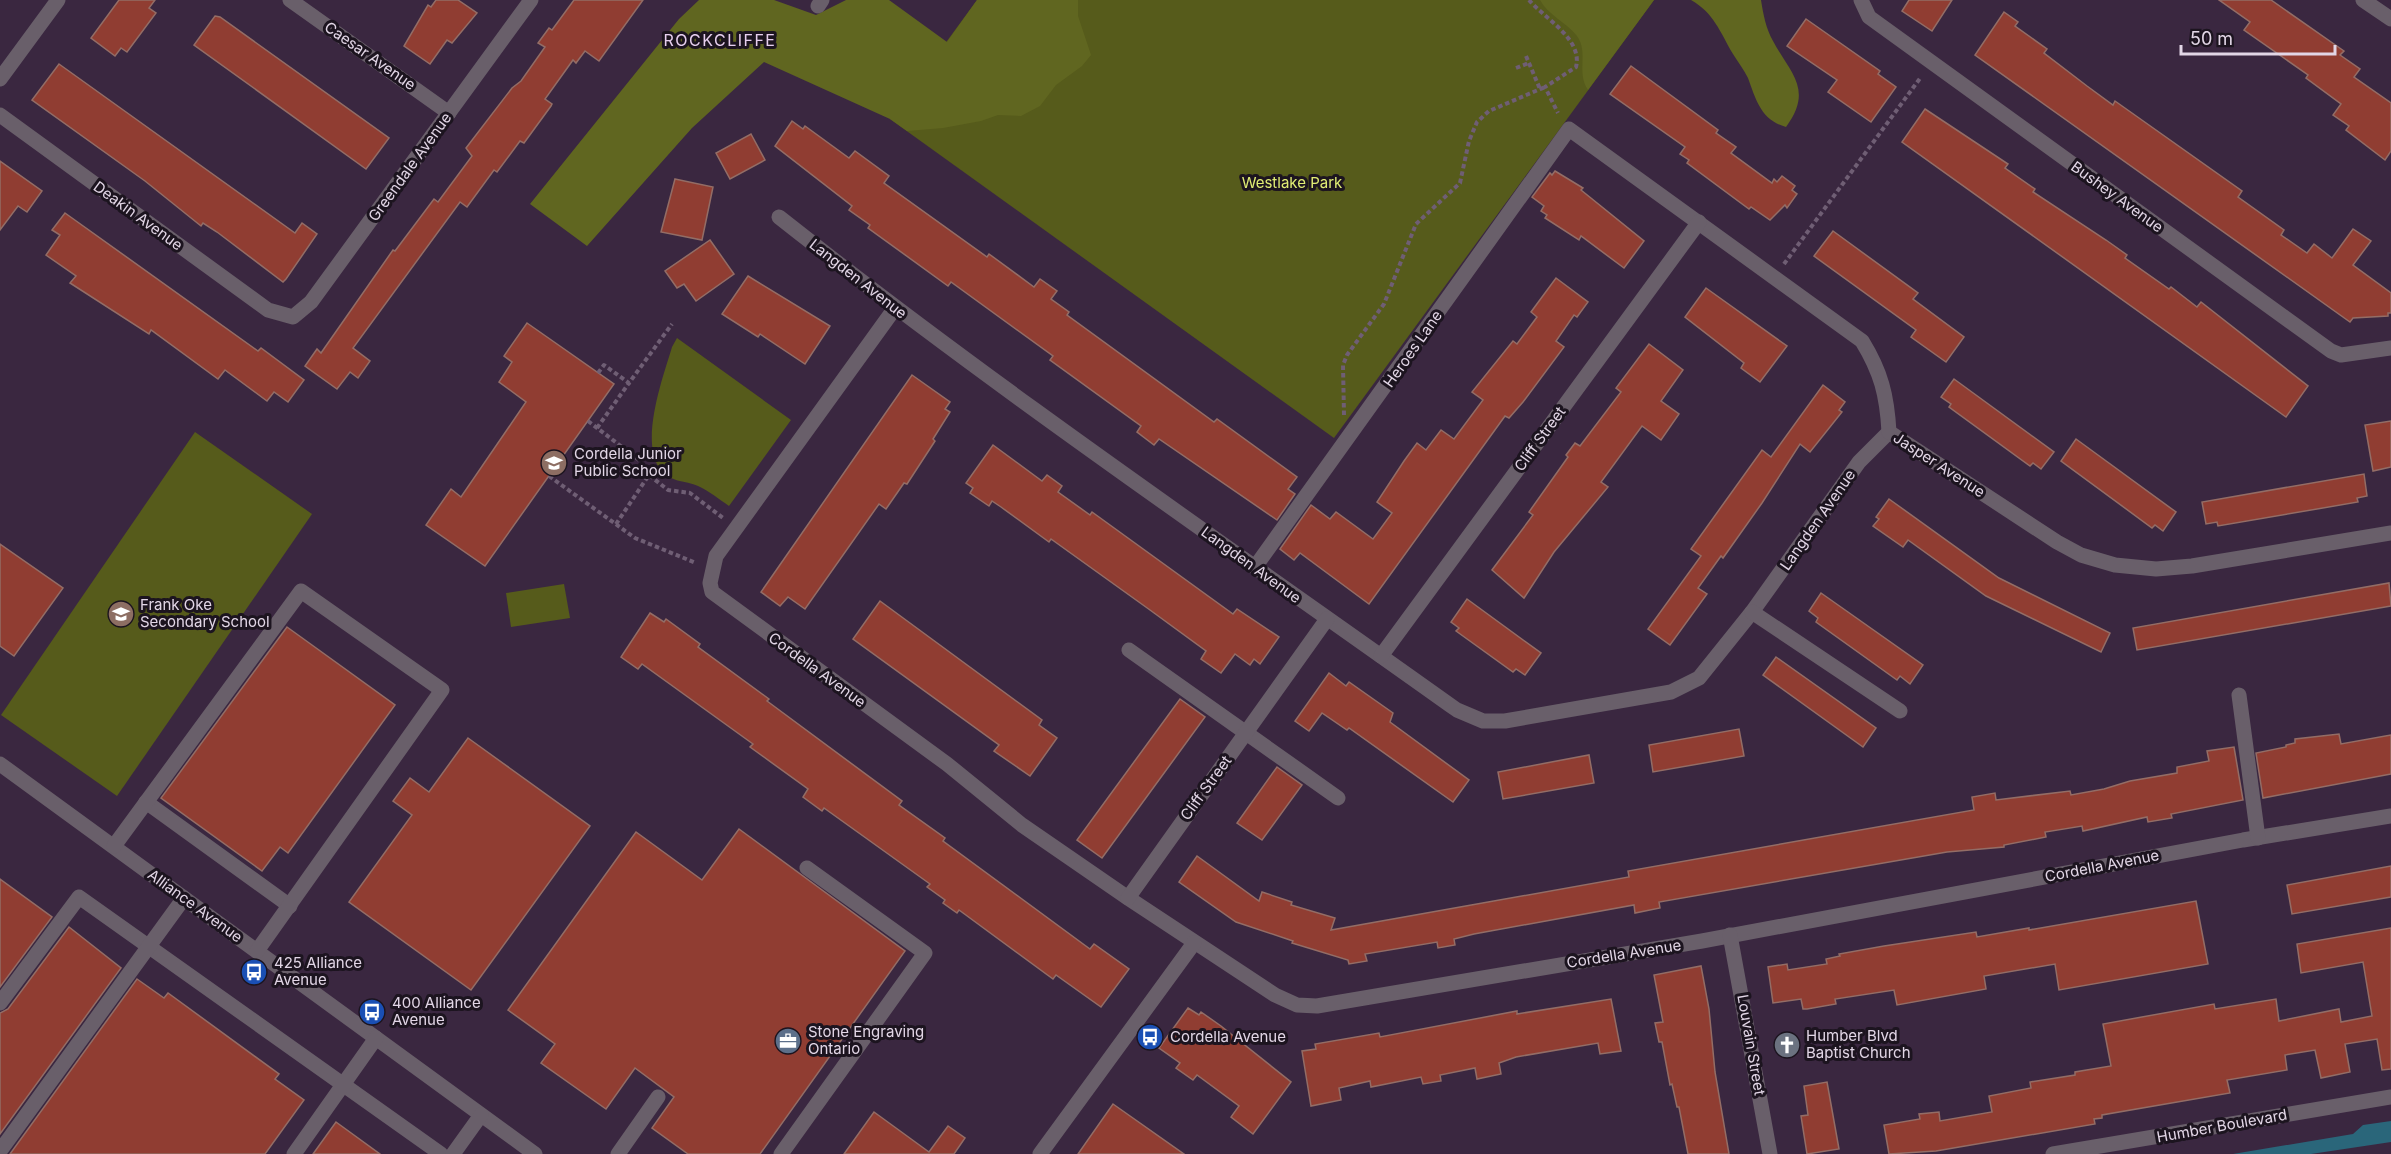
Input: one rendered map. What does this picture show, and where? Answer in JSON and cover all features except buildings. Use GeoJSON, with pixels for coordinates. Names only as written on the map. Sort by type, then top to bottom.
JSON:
{"type":"FeatureCollection","features":[{"type":"Feature","properties":{"kind":"street"},"geometry":{"type":"LineString","coordinates":[[0,79],[58,0]]}},
{"type":"Feature","properties":{"kind":"street","name":"Caesar Avenue"},"geometry":{"type":"LineString","coordinates":[[290,0],[449,113]]}},
{"type":"Feature","properties":{"kind":"street","name":"Greendale Avenue"},"geometry":{"type":"LineString","coordinates":[[278,314],[293,317],[303,311],[531,0]]}},
{"type":"Feature","properties":{"kind":"street","name":"Bushey Avenue"},"geometry":{"type":"LineString","coordinates":[[1861,0],[1869,17],[2331,351],[2342,355],[2391,348]]}},
{"type":"Feature","properties":{"kind":"street"},"geometry":{"type":"LineString","coordinates":[[2363,0],[2391,20]]}},
{"type":"Feature","properties":{"kind":"street","name":"Deakin Avenue"},"geometry":{"type":"LineString","coordinates":[[0,115],[268,310],[278,314]]}},
{"type":"Feature","properties":{"kind":"street","name":"Heroes Lane"},"geometry":{"type":"LineString","coordinates":[[1255,567],[1347,442],[1569,129]]}},
{"type":"Feature","properties":{"kind":"street","name":"Jasper Avenue"},"geometry":{"type":"LineString","coordinates":[[1569,129],[1862,341],[1877,366],[1887,400],[1889,432],[2056,542],[2081,555],[2115,565],[2156,569],[2192,566],[2391,533]]}},
{"type":"Feature","properties":{"kind":"street","name":"Langden Avenue"},"geometry":{"type":"LineString","coordinates":[[779,217],[895,308],[1327,619],[1457,710],[1483,721],[1505,721],[1671,692],[1700,678],[1752,612],[1859,462],[1889,432]]}},
{"type":"Feature","properties":{"kind":"street","name":"Cliff Street"},"geometry":{"type":"LineString","coordinates":[[1381,656],[1699,222]]}},
{"type":"Feature","properties":{"kind":"street","name":"Cordella Avenue"},"geometry":{"type":"LineString","coordinates":[[895,308],[716,556],[710,583],[712,592],[947,764],[1022,825],[1194,943],[1275,995],[1297,1005],[1317,1006],[1730,935],[2258,838],[2391,816]]}},
{"type":"Feature","properties":{"kind":"street"},"geometry":{"type":"LineString","coordinates":[[114,846],[301,591],[442,690],[258,951]]}},
{"type":"Feature","properties":{"kind":"street"},"geometry":{"type":"LineString","coordinates":[[1752,612],[1900,711]]}},
{"type":"Feature","properties":{"kind":"street","name":"Cliff Street"},"geometry":{"type":"LineString","coordinates":[[1128,898],[1327,619]]}},
{"type":"Feature","properties":{"kind":"street"},"geometry":{"type":"LineString","coordinates":[[1128,650],[1338,798]]}},
{"type":"Feature","properties":{"kind":"street"},"geometry":{"type":"LineString","coordinates":[[2239,695],[2258,838]]}},
{"type":"Feature","properties":{"kind":"street","name":"Alliance Avenue"},"geometry":{"type":"LineString","coordinates":[[0,764],[531,1153]]}},
{"type":"Feature","properties":{"kind":"street"},"geometry":{"type":"LineString","coordinates":[[146,802],[290,906]]}},
{"type":"Feature","properties":{"kind":"street"},"geometry":{"type":"LineString","coordinates":[[781,1154],[925,953],[807,868]]}},
{"type":"Feature","properties":{"kind":"street"},"geometry":{"type":"LineString","coordinates":[[0,1003],[79,897],[441,1154]]}},
{"type":"Feature","properties":{"kind":"street"},"geometry":{"type":"LineString","coordinates":[[0,1150],[184,898]]}},
{"type":"Feature","properties":{"kind":"street","name":"Louvain Street"},"geometry":{"type":"LineString","coordinates":[[1730,935],[1770,1154]]}},
{"type":"Feature","properties":{"kind":"street"},"geometry":{"type":"LineString","coordinates":[[1040,1154],[1194,943]]}},
{"type":"Feature","properties":{"kind":"street"},"geometry":{"type":"LineString","coordinates":[[294,1154],[376,1038]]}},
{"type":"Feature","properties":{"kind":"street"},"geometry":{"type":"LineString","coordinates":[[618,1154],[658,1097]]}},
{"type":"Feature","properties":{"kind":"street","name":"Humber Boulevard"},"geometry":{"type":"LineString","coordinates":[[2053,1154],[2391,1097]]}},
{"type":"Feature","properties":{"kind":"street"},"geometry":{"type":"LineString","coordinates":[[453,1154],[481,1115]]}},
{"type":"Feature","properties":{"kind":"path"},"geometry":{"type":"LineString","coordinates":[[1347,442],[1342,399],[1344,365],[1347,355],[1384,304],[1416,224],[1460,183],[1469,141],[1482,116],[1542,88],[1575,67],[1577,52],[1570,40],[1529,0]]}},
{"type":"Feature","properties":{"kind":"path"},"geometry":{"type":"LineString","coordinates":[[1526,56],[1558,113]]}},
{"type":"Feature","properties":{"kind":"path"},"geometry":{"type":"LineString","coordinates":[[1516,68],[1529,63]]}},
{"type":"Feature","properties":{"kind":"path"},"geometry":{"type":"LineString","coordinates":[[1784,264],[1922,77]]}},
{"type":"Feature","properties":{"kind":"path"},"geometry":{"type":"LineString","coordinates":[[597,428],[672,324]]}},
{"type":"Feature","properties":{"kind":"path"},"geometry":{"type":"LineString","coordinates":[[598,373],[604,365],[629,383]]}},
{"type":"Feature","properties":{"kind":"path"},"geometry":{"type":"LineString","coordinates":[[588,421],[639,460],[649,475],[668,490],[690,493],[726,519]]}},
{"type":"Feature","properties":{"kind":"path"},"geometry":{"type":"LineString","coordinates":[[616,524],[649,475]]}},
{"type":"Feature","properties":{"kind":"path"},"geometry":{"type":"LineString","coordinates":[[549,476],[635,538],[696,563]]}},
{"type":"Feature","properties":{"kind":"green space"},"geometry":{"type":"Polygon","coordinates":[[[699,0],[774,0],[816,15],[846,0],[889,0],[947,42],[977,0],[1078,0],[1078,16],[1091,55],[1082,66],[1056,85],[1040,106],[1021,116],[998,115],[981,121],[943,128],[907,131],[890,119],[764,62],[692,128],[587,246],[530,204],[679,19],[699,0]]]}},
{"type":"Feature","properties":{"kind":"green space","name":"Westlake Park"},"geometry":{"type":"Polygon","coordinates":[[[977,0],[1654,0],[1334,438],[890,119],[977,0]]]}},
{"type":"Feature","properties":{"kind":"green space"},"geometry":{"type":"Polygon","coordinates":[[[1540,0],[1654,0],[1588,90],[1583,76],[1582,49],[1577,36],[1540,0]]]}},
{"type":"Feature","properties":{"kind":"green space"},"geometry":{"type":"Polygon","coordinates":[[[1691,0],[1761,0],[1768,31],[1792,72],[1799,92],[1794,114],[1786,127],[1765,114],[1746,75],[1716,24],[1699,5],[1691,0]]]}},
{"type":"Feature","properties":{"kind":"green space"},"geometry":{"type":"Polygon","coordinates":[[[677,338],[791,420],[729,506],[698,486],[671,478],[659,468],[653,454],[652,436],[657,397],[672,347],[677,338]]]}},
{"type":"Feature","properties":{"kind":"green space"},"geometry":{"type":"Polygon","coordinates":[[[195,432],[312,514],[117,796],[1,715],[195,432]]]}},
{"type":"Feature","properties":{"kind":"green space"},"geometry":{"type":"Polygon","coordinates":[[[564,584],[570,618],[511,627],[506,593],[564,584]]]}},
{"type":"Feature","properties":{"kind":"water"},"geometry":{"type":"Polygon","coordinates":[[[2391,1121],[2391,1142],[2311,1154],[2233,1154],[2353,1134],[2363,1125],[2391,1121]]]}},
{"type":"Feature","properties":{"kind":"place","name":"Cordella Junior Public School"},"geometry":{"type":"Point","coordinates":[554,463]}},
{"type":"Feature","properties":{"kind":"place","name":"Frank Oke Secondary School"},"geometry":{"type":"Point","coordinates":[121,614]}},
{"type":"Feature","properties":{"kind":"place","name":"425 Alliance Avenue"},"geometry":{"type":"Point","coordinates":[254,972]}},
{"type":"Feature","properties":{"kind":"place","name":"400 Alliance Avenue"},"geometry":{"type":"Point","coordinates":[372,1012]}},
{"type":"Feature","properties":{"kind":"place","name":"Cordella Avenue"},"geometry":{"type":"Point","coordinates":[1150,1037]}},
{"type":"Feature","properties":{"kind":"place","name":"Stone Engraving Ontario"},"geometry":{"type":"Point","coordinates":[788,1041]}},
{"type":"Feature","properties":{"kind":"place","name":"Humber Blvd Baptist Church"},"geometry":{"type":"Point","coordinates":[1787,1045]}},
{"type":"Feature","properties":{"kind":"district","name":"ROCKCLIFFE"},"geometry":{"type":"Point","coordinates":[720,40]}}]}
